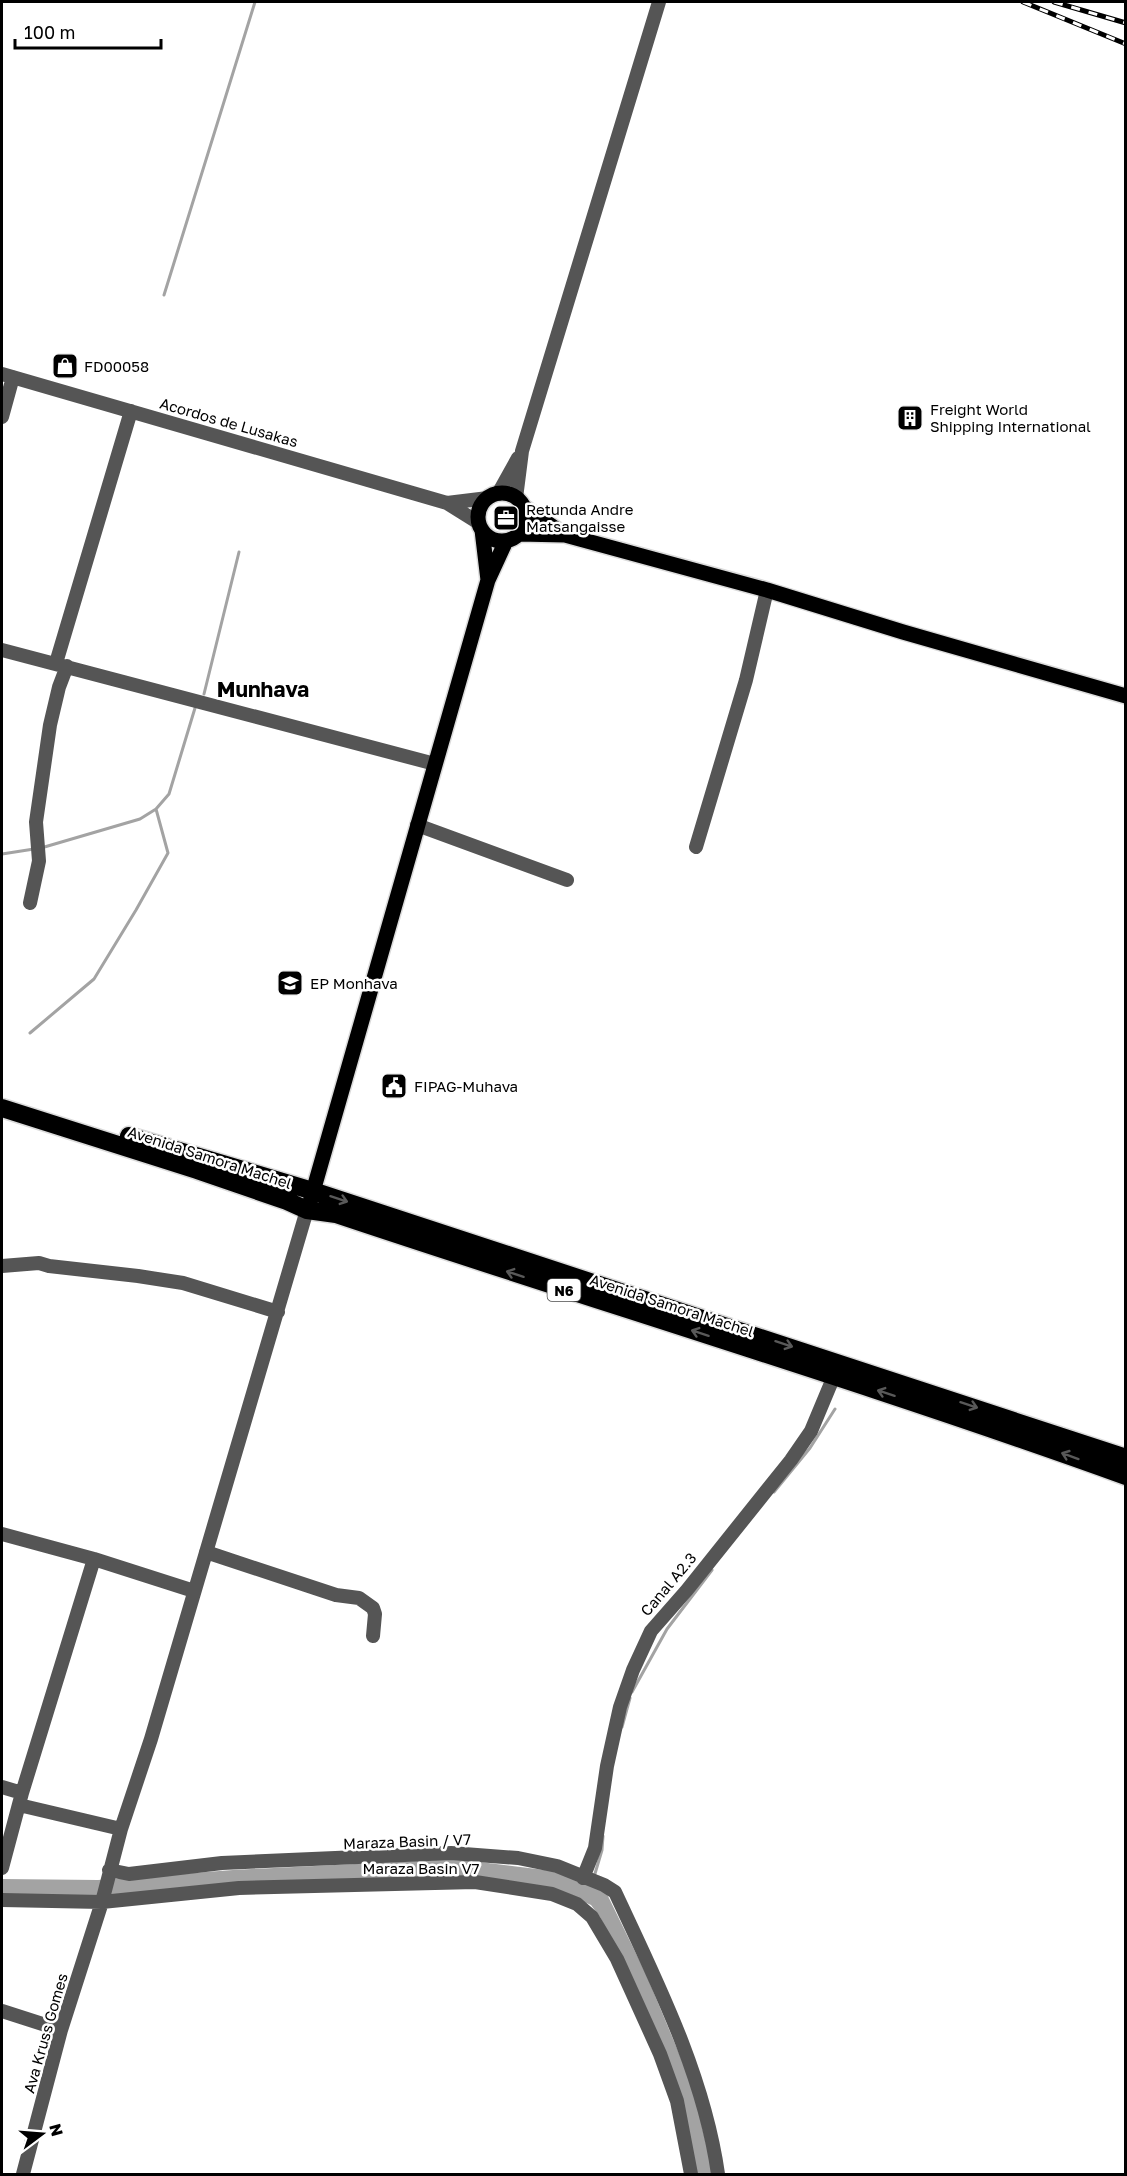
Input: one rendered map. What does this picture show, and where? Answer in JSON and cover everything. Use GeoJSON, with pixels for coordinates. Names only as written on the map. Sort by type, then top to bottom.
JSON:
{"type":"FeatureCollection","features":[{"type":"Feature","properties":{"kind":"highway","name":"Avenida Samora Machel"},"geometry":{"type":"LineString","coordinates":[[2,1096],[313,1191],[1125,1458]]}},
{"type":"Feature","properties":{"kind":"highway","name":"Avenida Samora Machel"},"geometry":{"type":"LineString","coordinates":[[2,1108],[197,1170],[307,1210],[336,1214],[834,1376],[1004,1432],[1125,1476]]}},
{"type":"Feature","properties":{"kind":"main road"},"geometry":{"type":"LineString","coordinates":[[488,580],[480,509],[493,496],[507,494],[565,535]]}},
{"type":"Feature","properties":{"kind":"main road"},"geometry":{"type":"LineString","coordinates":[[307,1210],[488,580],[512,538],[526,522],[520,502]]}},
{"type":"Feature","properties":{"kind":"main road"},"geometry":{"type":"LineString","coordinates":[[481,526],[490,537],[565,535],[767,590],[1125,696]]}},
{"type":"Feature","properties":{"kind":"street"},"geometry":{"type":"LineString","coordinates":[[520,502],[522,451],[659,2]]}},
{"type":"Feature","properties":{"kind":"street"},"geometry":{"type":"LineString","coordinates":[[2,417],[7,375]]}},
{"type":"Feature","properties":{"kind":"street","name":"Acordos de Lusakas"},"geometry":{"type":"LineString","coordinates":[[7,375],[447,503]]}},
{"type":"Feature","properties":{"kind":"street"},"geometry":{"type":"LineString","coordinates":[[30,903],[39,861],[36,822],[61,665],[131,411]]}},
{"type":"Feature","properties":{"kind":"street"},"geometry":{"type":"LineString","coordinates":[[447,503],[493,496],[522,451]]}},
{"type":"Feature","properties":{"kind":"street"},"geometry":{"type":"LineString","coordinates":[[447,503],[481,526]]}},
{"type":"Feature","properties":{"kind":"street"},"geometry":{"type":"LineString","coordinates":[[696,847],[746,681],[767,590]]}},
{"type":"Feature","properties":{"kind":"street"},"geometry":{"type":"LineString","coordinates":[[2,650],[435,764]]}},
{"type":"Feature","properties":{"kind":"street"},"geometry":{"type":"LineString","coordinates":[[417,825],[567,879]]}},
{"type":"Feature","properties":{"kind":"street","name":"Ava Kruss Gomes"},"geometry":{"type":"LineString","coordinates":[[23,2175],[62,2030],[102,1902],[121,1829],[151,1738],[307,1210]]}},
{"type":"Feature","properties":{"kind":"street"},"geometry":{"type":"LineString","coordinates":[[2,1266],[39,1263],[183,1283],[278,1312]]}},
{"type":"Feature","properties":{"kind":"street","name":"Canal A2.3"},"geometry":{"type":"LineString","coordinates":[[583,1878],[595,1848],[607,1766],[620,1707],[633,1670],[651,1631],[687,1590],[791,1460],[811,1431],[834,1376]]}},
{"type":"Feature","properties":{"kind":"street"},"geometry":{"type":"LineString","coordinates":[[2,1534],[94,1559],[194,1592]]}},
{"type":"Feature","properties":{"kind":"street"},"geometry":{"type":"LineString","coordinates":[[206,1552],[336,1594],[359,1598],[373,1608],[375,1614],[373,1636]]}},
{"type":"Feature","properties":{"kind":"street"},"geometry":{"type":"LineString","coordinates":[[2,1868],[20,1799],[94,1559]]}},
{"type":"Feature","properties":{"kind":"street"},"geometry":{"type":"LineString","coordinates":[[2,1787],[20,1799],[121,1829]]}},
{"type":"Feature","properties":{"kind":"street","name":"Maraza Basin / V7"},"geometry":{"type":"LineString","coordinates":[[110,1870],[129,1874],[222,1863],[451,1853],[519,1858],[557,1866],[598,1883],[615,1892],[661,1989],[697,2086],[714,2146],[718,2175]]}},
{"type":"Feature","properties":{"kind":"street","name":"Maraza Basin V7"},"geometry":{"type":"LineString","coordinates":[[2,1900],[102,1902],[238,1888],[475,1882],[552,1894],[577,1904],[592,1917],[617,1959],[660,2054],[677,2102],[691,2175]]}},
{"type":"Feature","properties":{"kind":"street"},"geometry":{"type":"LineString","coordinates":[[2,2012],[62,2030]]}},
{"type":"Feature","properties":{"kind":"shaded area"},"geometry":{"type":"Polygon","coordinates":[[[456,1859],[553,1871],[606,1892],[646,1974],[693,2087],[713,2174],[696,2174],[635,1989],[600,1917],[591,1905],[553,1888],[477,1877],[116,1896],[2,1896],[2,1879],[98,1880],[233,1870],[456,1859]]]}},
{"type":"Feature","properties":{"kind":"waterway"},"geometry":{"type":"LineString","coordinates":[[164,295],[255,2]]}},
{"type":"Feature","properties":{"kind":"waterway"},"geometry":{"type":"LineString","coordinates":[[204,694],[239,552]]}},
{"type":"Feature","properties":{"kind":"waterway"},"geometry":{"type":"LineString","coordinates":[[41,848],[140,819],[156,809],[169,794],[195,708]]}},
{"type":"Feature","properties":{"kind":"waterway"},"geometry":{"type":"LineString","coordinates":[[30,1033],[94,979],[136,910],[168,853],[156,809]]}},
{"type":"Feature","properties":{"kind":"waterway"},"geometry":{"type":"LineString","coordinates":[[2,854],[34,849]]}},
{"type":"Feature","properties":{"kind":"waterway"},"geometry":{"type":"LineString","coordinates":[[774,1492],[810,1448],[835,1409]]}},
{"type":"Feature","properties":{"kind":"waterway"},"geometry":{"type":"LineString","coordinates":[[632,1692],[667,1629],[712,1570]]}},
{"type":"Feature","properties":{"kind":"waterway"},"geometry":{"type":"LineString","coordinates":[[622,1727],[630,1698]]}},
{"type":"Feature","properties":{"kind":"waterway"},"geometry":{"type":"LineString","coordinates":[[594,1877],[602,1850],[603,1836]]}},
{"type":"Feature","properties":{"kind":"railway"},"geometry":{"type":"LineString","coordinates":[[1023,2],[1126,44]]}},
{"type":"Feature","properties":{"kind":"railway"},"geometry":{"type":"LineString","coordinates":[[1054,2],[1126,23]]}},
{"type":"Feature","properties":{"kind":"place","name":"FD00058"},"geometry":{"type":"Point","coordinates":[65,366]}},
{"type":"Feature","properties":{"kind":"place","name":"Freight World Shipping International"},"geometry":{"type":"Point","coordinates":[910,418]}},
{"type":"Feature","properties":{"kind":"place","name":"Retunda Andre Matsangaisse"},"geometry":{"type":"Point","coordinates":[506,518]}},
{"type":"Feature","properties":{"kind":"place","name":"EP Monhava"},"geometry":{"type":"Point","coordinates":[290,983]}},
{"type":"Feature","properties":{"kind":"place","name":"FIPAG-Muhava"},"geometry":{"type":"Point","coordinates":[394,1086]}},
{"type":"Feature","properties":{"kind":"district","name":"Munhava"},"geometry":{"type":"Point","coordinates":[263,689]}}]}
